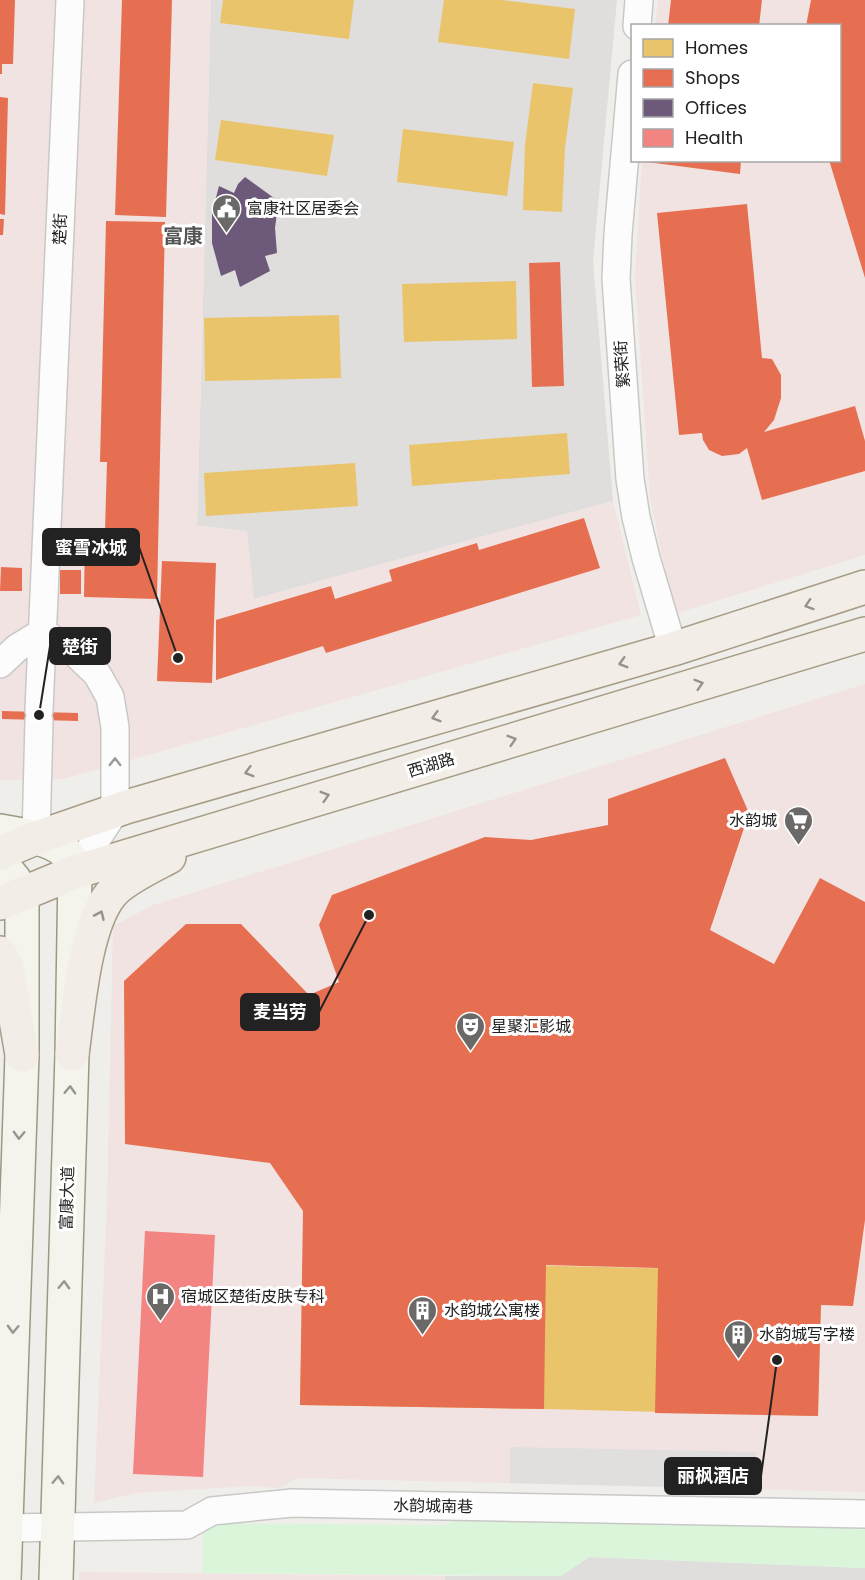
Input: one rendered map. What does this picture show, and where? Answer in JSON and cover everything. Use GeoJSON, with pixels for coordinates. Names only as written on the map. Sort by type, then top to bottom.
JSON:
{"type":"FeatureCollection","features":[{"type":"Feature","properties":{"kind":"main road"},"geometry":{"type":"LineString","coordinates":[[0,853],[115,810],[673,649],[865,587]]}},
{"type":"Feature","properties":{"kind":"main road","name":"西湖路"},"geometry":{"type":"LineString","coordinates":[[11,898],[75,872],[865,634]]}},
{"type":"Feature","properties":{"kind":"main road"},"geometry":{"type":"LineString","coordinates":[[72,1054],[85,964],[92,934],[100,911],[111,894],[153,865],[245,820]]}},
{"type":"Feature","properties":{"kind":"main road"},"geometry":{"type":"LineString","coordinates":[[0,953],[6,967],[22,1055]]}},
{"type":"Feature","properties":{"kind":"street","name":"楚街"},"geometry":{"type":"LineString","coordinates":[[36,838],[39,716],[70,0]]}},
{"type":"Feature","properties":{"kind":"street"},"geometry":{"type":"LineString","coordinates":[[637,24],[639,0]]}},
{"type":"Feature","properties":{"kind":"street","name":"繁荣街"},"geometry":{"type":"LineString","coordinates":[[631,95],[616,279],[630,479],[646,558],[673,649]]}},
{"type":"Feature","properties":{"kind":"street"},"geometry":{"type":"LineString","coordinates":[[0,664],[17,648],[43,632],[73,651],[98,674],[110,697],[115,727],[115,810],[75,872]]}},
{"type":"Feature","properties":{"kind":"street"},"geometry":{"type":"LineString","coordinates":[[0,831],[57,845],[65,851],[75,872]]}},
{"type":"Feature","properties":{"kind":"street"},"geometry":{"type":"LineString","coordinates":[[0,864],[17,882],[11,898],[22,1055],[4,1580]]}},
{"type":"Feature","properties":{"kind":"street","name":"富康大道"},"geometry":{"type":"LineString","coordinates":[[56,1580],[72,1054],[75,872]]}},
{"type":"Feature","properties":{"kind":"street","name":"水韵城南巷"},"geometry":{"type":"LineString","coordinates":[[6,1528],[187,1525],[212,1510],[292,1503],[865,1514]]}},
{"type":"Feature","properties":{"kind":"shaded area"},"geometry":{"type":"Polygon","coordinates":[[[0,0],[211,0],[197,525],[247,531],[254,599],[613,501],[641,615],[64,779],[0,780],[0,0]]]}},
{"type":"Feature","properties":{"kind":"shaded area"},"geometry":{"type":"Polygon","coordinates":[[[211,0],[617,0],[593,261],[613,501],[254,599],[197,526],[211,0]]]}},
{"type":"Feature","properties":{"kind":"shaded area"},"geometry":{"type":"Polygon","coordinates":[[[658,0],[865,0],[865,555],[674,614],[650,497],[635,276],[642,162],[841,162],[841,24],[655,24],[658,0]]]}},
{"type":"Feature","properties":{"kind":"shaded area","name":"水韵城"},"geometry":{"type":"Polygon","coordinates":[[[865,684],[865,1492],[297,1478],[280,1488],[249,1486],[136,1493],[94,1503],[107,1202],[113,926],[153,905],[865,684]]]}},
{"type":"Feature","properties":{"kind":"shaded area"},"geometry":{"type":"Polygon","coordinates":[[[510,1447],[756,1452],[756,1489],[510,1483],[510,1447]]]}},
{"type":"Feature","properties":{"kind":"shaded area"},"geometry":{"type":"Polygon","coordinates":[[[589,1557],[865,1568],[865,1580],[445,1580],[445,1576],[561,1576],[589,1557]]]}},
{"type":"Feature","properties":{"kind":"shaded area"},"geometry":{"type":"Polygon","coordinates":[[[79,1572],[445,1576],[445,1580],[79,1580],[79,1572]]]}},
{"type":"Feature","properties":{"kind":"green space"},"geometry":{"type":"Polygon","coordinates":[[[460,1514],[865,1525],[865,1568],[589,1557],[561,1576],[202,1573],[203,1523],[447,1525],[460,1514]]]}},
{"type":"Feature","properties":{"kind":"building: Homes"},"geometry":{"type":"Polygon","coordinates":[[[223,0],[354,0],[349,39],[220,23],[223,0]]]}},
{"type":"Feature","properties":{"kind":"building: Homes"},"geometry":{"type":"Polygon","coordinates":[[[444,0],[502,0],[575,9],[569,59],[438,42],[444,0]]]}},
{"type":"Feature","properties":{"kind":"building: Homes"},"geometry":{"type":"Polygon","coordinates":[[[533,83],[573,88],[565,148],[562,212],[523,210],[525,145],[533,83]]]}},
{"type":"Feature","properties":{"kind":"building: Homes"},"geometry":{"type":"Polygon","coordinates":[[[221,120],[334,135],[327,176],[215,160],[221,120]]]}},
{"type":"Feature","properties":{"kind":"building: Homes"},"geometry":{"type":"Polygon","coordinates":[[[403,129],[514,142],[507,196],[397,182],[403,129]]]}},
{"type":"Feature","properties":{"kind":"building: Homes"},"geometry":{"type":"Polygon","coordinates":[[[516,281],[517,339],[404,342],[402,284],[516,281]]]}},
{"type":"Feature","properties":{"kind":"building: Homes"},"geometry":{"type":"Polygon","coordinates":[[[339,315],[341,378],[205,381],[204,318],[339,315]]]}},
{"type":"Feature","properties":{"kind":"building: Homes"},"geometry":{"type":"Polygon","coordinates":[[[567,433],[570,474],[412,486],[409,445],[567,433]]]}},
{"type":"Feature","properties":{"kind":"building: Homes"},"geometry":{"type":"Polygon","coordinates":[[[355,463],[358,506],[206,516],[204,473],[355,463]]]}},
{"type":"Feature","properties":{"kind":"building: Homes"},"geometry":{"type":"Polygon","coordinates":[[[303,1260],[821,1272],[818,1416],[300,1405],[303,1260]]]}},
{"type":"Feature","properties":{"kind":"building: Shops"},"geometry":{"type":"Polygon","coordinates":[[[0,0],[15,0],[13,64],[2,64],[2,74],[0,74],[0,0]]]}},
{"type":"Feature","properties":{"kind":"building: Shops"},"geometry":{"type":"Polygon","coordinates":[[[122,0],[172,0],[166,217],[115,215],[122,0]]]}},
{"type":"Feature","properties":{"kind":"building: Shops"},"geometry":{"type":"Polygon","coordinates":[[[671,0],[762,0],[759,24],[668,24],[671,0]]]}},
{"type":"Feature","properties":{"kind":"building: Shops"},"geometry":{"type":"Polygon","coordinates":[[[811,0],[865,0],[865,278],[830,162],[841,162],[841,24],[806,24],[811,0]]]}},
{"type":"Feature","properties":{"kind":"building: Shops"},"geometry":{"type":"Polygon","coordinates":[[[0,97],[8,98],[5,215],[0,214],[0,97]]]}},
{"type":"Feature","properties":{"kind":"building: Shops"},"geometry":{"type":"Polygon","coordinates":[[[647,162],[741,162],[740,174],[647,162]]]}},
{"type":"Feature","properties":{"kind":"building: Shops"},"geometry":{"type":"Polygon","coordinates":[[[747,204],[762,358],[772,359],[781,375],[781,398],[774,420],[764,432],[855,406],[865,441],[865,471],[762,500],[747,448],[739,454],[722,456],[709,450],[702,433],[679,435],[657,213],[747,204]]]}},
{"type":"Feature","properties":{"kind":"building: Shops"},"geometry":{"type":"Polygon","coordinates":[[[0,219],[4,219],[3,235],[0,235],[0,219]]]}},
{"type":"Feature","properties":{"kind":"building: Shops"},"geometry":{"type":"Polygon","coordinates":[[[106,221],[165,222],[157,599],[84,597],[85,531],[105,531],[107,462],[100,462],[106,221]]]}},
{"type":"Feature","properties":{"kind":"building: Shops"},"geometry":{"type":"Polygon","coordinates":[[[560,262],[564,386],[532,387],[529,263],[560,262]]]}},
{"type":"Feature","properties":{"kind":"building: Shops"},"geometry":{"type":"Polygon","coordinates":[[[584,518],[600,568],[326,653],[323,646],[216,680],[216,620],[331,586],[335,599],[392,581],[389,570],[477,543],[479,550],[584,518]]]}},
{"type":"Feature","properties":{"kind":"building: Shops"},"geometry":{"type":"Polygon","coordinates":[[[162,561],[216,563],[212,683],[157,681],[162,561]]]}},
{"type":"Feature","properties":{"kind":"building: Shops"},"geometry":{"type":"Polygon","coordinates":[[[1,567],[22,568],[22,591],[0,591],[1,567]]]}},
{"type":"Feature","properties":{"kind":"building: Shops"},"geometry":{"type":"Polygon","coordinates":[[[60,570],[81,570],[81,594],[60,594],[60,570]]]}},
{"type":"Feature","properties":{"kind":"building: Shops"},"geometry":{"type":"Polygon","coordinates":[[[2,711],[78,713],[78,721],[2,719],[2,711]]]}},
{"type":"Feature","properties":{"kind":"building: Shops","name":"水韵城"},"geometry":{"type":"Polygon","coordinates":[[[725,758],[749,813],[710,930],[774,964],[820,878],[865,902],[865,1220],[853,1306],[821,1305],[818,1416],[655,1413],[658,1268],[546,1265],[544,1409],[300,1405],[303,1211],[270,1163],[125,1144],[124,981],[186,924],[241,924],[309,995],[339,982],[319,925],[332,895],[485,837],[531,840],[608,825],[608,799],[725,758]]]}},
{"type":"Feature","properties":{"kind":"building: Offices"},"geometry":{"type":"Polygon","coordinates":[[[245,177],[274,198],[269,206],[277,213],[275,228],[277,253],[265,256],[270,271],[240,287],[235,270],[221,276],[212,243],[212,213],[219,186],[234,193],[238,184],[245,177]]]}},
{"type":"Feature","properties":{"kind":"building: Health"},"geometry":{"type":"Polygon","coordinates":[[[145,1231],[215,1235],[203,1477],[133,1474],[145,1231]]]}},
{"type":"Feature","properties":{"kind":"place","name":"富康社区居委会"},"geometry":{"type":"Point","coordinates":[226,234]}},
{"type":"Feature","properties":{"kind":"place","name":"蜜雪冰城"},"geometry":{"type":"Point","coordinates":[178,658]}},
{"type":"Feature","properties":{"kind":"place","name":"楚街"},"geometry":{"type":"Point","coordinates":[39,715]}},
{"type":"Feature","properties":{"kind":"place","name":"水韵城"},"geometry":{"type":"Point","coordinates":[798,846]}},
{"type":"Feature","properties":{"kind":"place","name":"麦当劳"},"geometry":{"type":"Point","coordinates":[369,915]}},
{"type":"Feature","properties":{"kind":"place","name":"星聚汇影城"},"geometry":{"type":"Point","coordinates":[470,1052]}},
{"type":"Feature","properties":{"kind":"place","name":"宿城区楚街皮肤专科"},"geometry":{"type":"Point","coordinates":[160,1322]}},
{"type":"Feature","properties":{"kind":"place","name":"水韵城公寓楼"},"geometry":{"type":"Point","coordinates":[423,1336]}},
{"type":"Feature","properties":{"kind":"place","name":"水韵城写字楼"},"geometry":{"type":"Point","coordinates":[738,1360]}},
{"type":"Feature","properties":{"kind":"place","name":"丽枫酒店"},"geometry":{"type":"Point","coordinates":[777,1360]}},
{"type":"Feature","properties":{"kind":"district","name":"富康"},"geometry":{"type":"Point","coordinates":[183,236]}}]}
